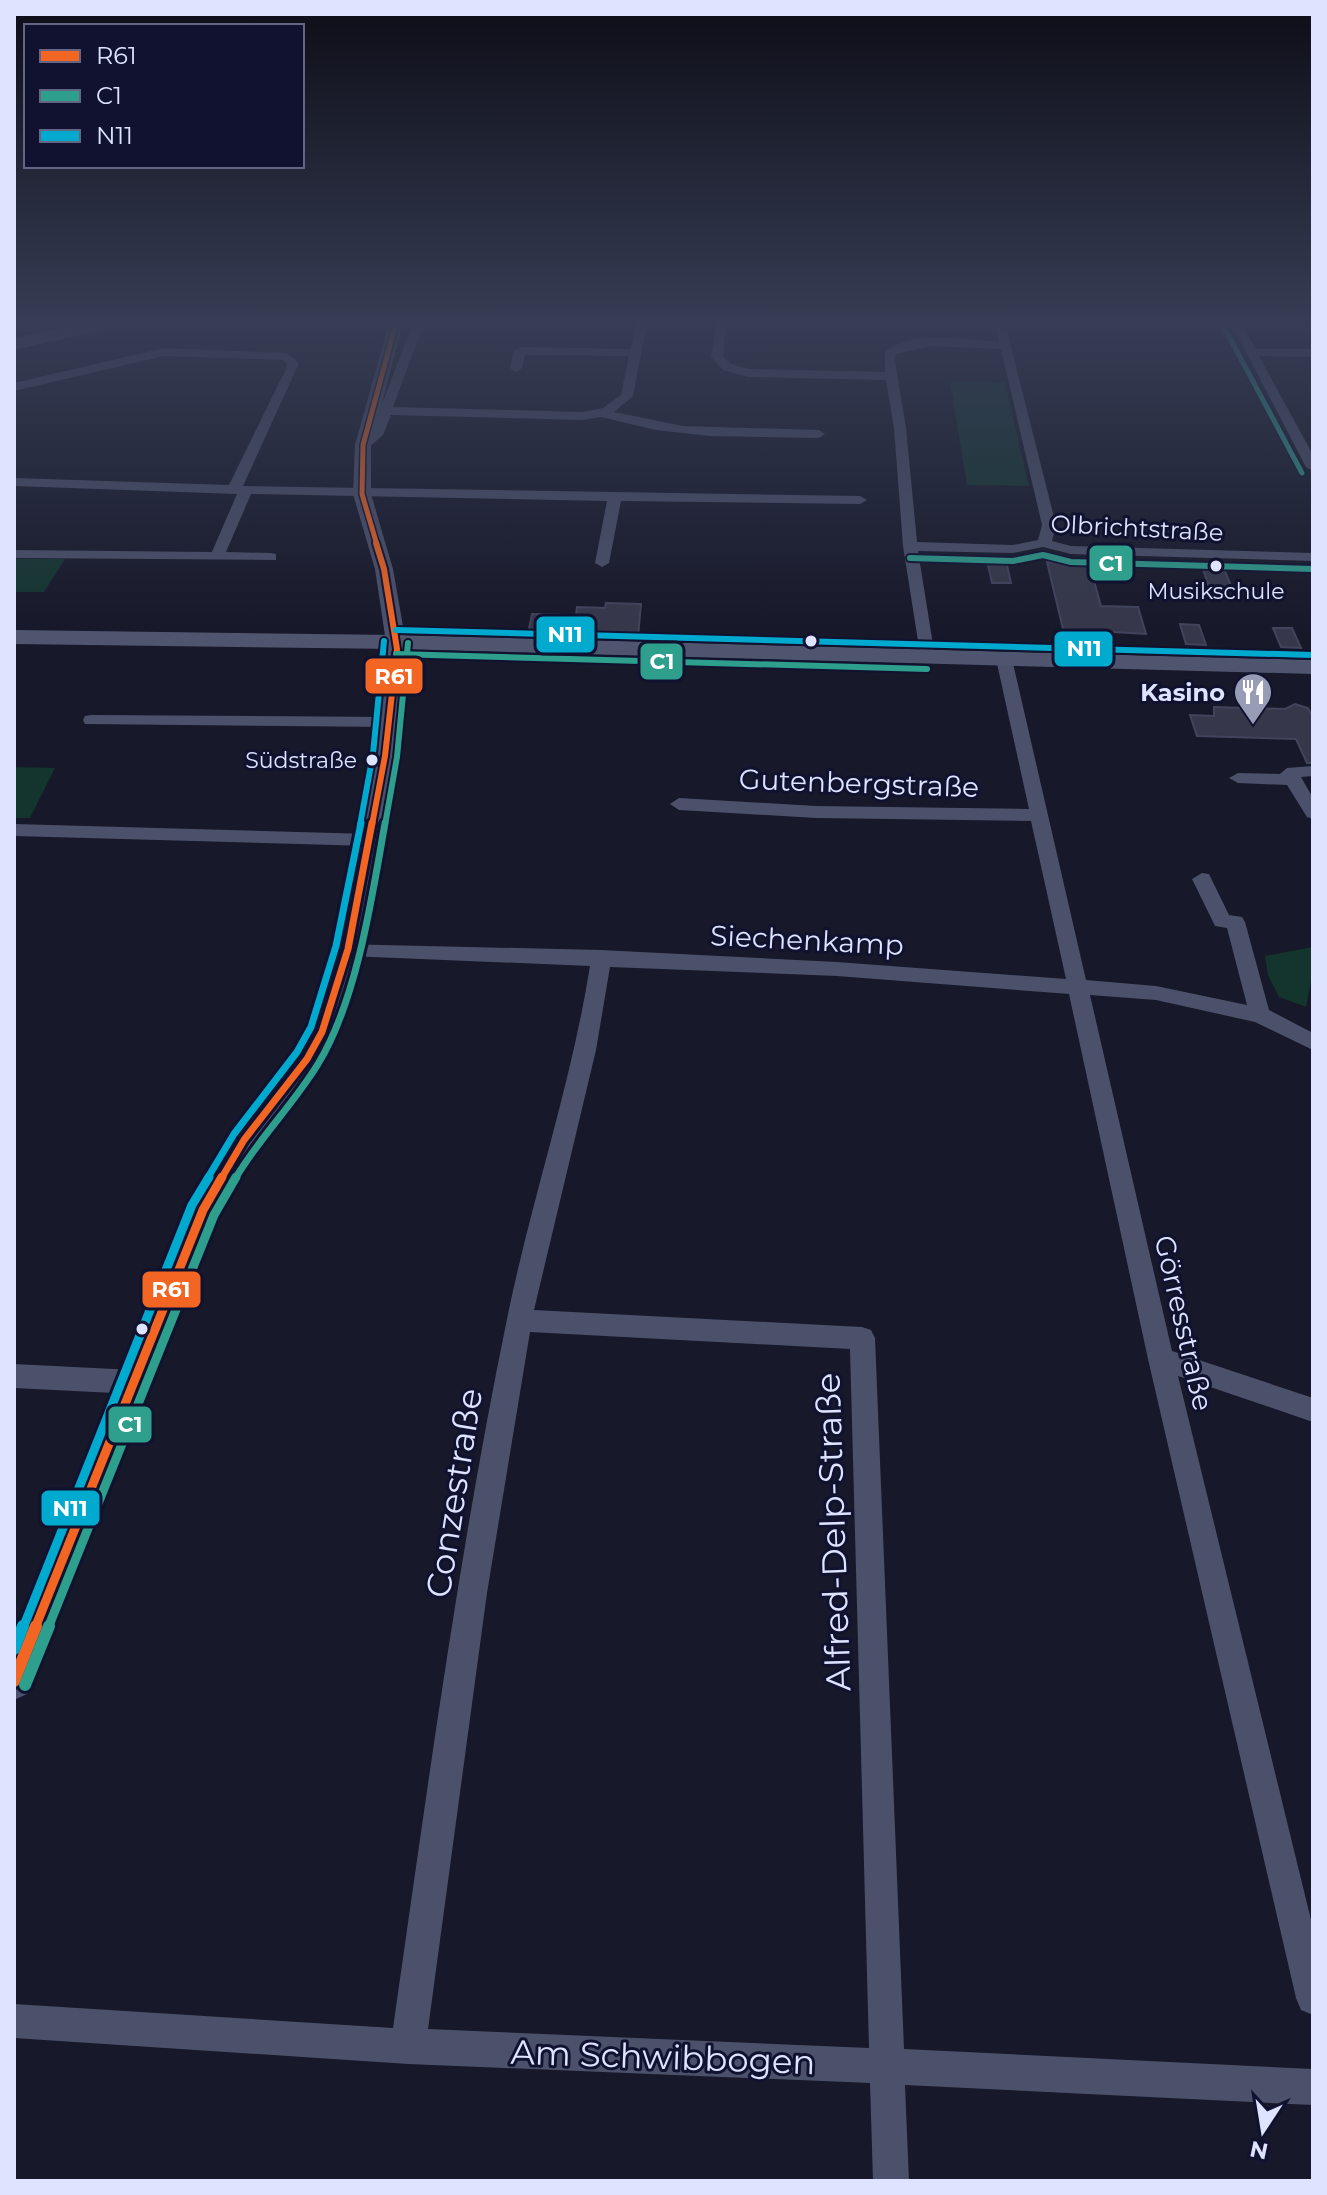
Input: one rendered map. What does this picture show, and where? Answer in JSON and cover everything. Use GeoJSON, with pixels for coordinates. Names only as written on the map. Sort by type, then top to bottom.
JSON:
{"type":"FeatureCollection","features":[{"type":"Feature","properties":{"kind":"main road"},"geometry":{"type":"LineString","coordinates":[[14,637],[396,642],[1313,667]]}},
{"type":"Feature","properties":{"kind":"street"},"geometry":{"type":"LineString","coordinates":[[217,557],[240,490],[268,425]]}},
{"type":"Feature","properties":{"kind":"street"},"geometry":{"type":"LineString","coordinates":[[14,1681],[203,1210],[244,1140],[307,1059],[322,1032],[348,949],[389,722],[396,642],[384,569],[362,494],[363,445],[368,425]]}},
{"type":"Feature","properties":{"kind":"street"},"geometry":{"type":"LineString","coordinates":[[363,445],[378,432],[381,425]]}},
{"type":"Feature","properties":{"kind":"street"},"geometry":{"type":"LineString","coordinates":[[638,425],[683,430],[819,434]]}},
{"type":"Feature","properties":{"kind":"street"},"geometry":{"type":"LineString","coordinates":[[900,425],[910,546],[927,657]]}},
{"type":"Feature","properties":{"kind":"street"},"geometry":{"type":"LineString","coordinates":[[1025,425],[1049,525],[1043,543]]}},
{"type":"Feature","properties":{"kind":"street"},"geometry":{"type":"LineString","coordinates":[[1291,425],[1313,467]]}},
{"type":"Feature","properties":{"kind":"street"},"geometry":{"type":"LineString","coordinates":[[14,482],[362,494],[860,500]]}},
{"type":"Feature","properties":{"kind":"street"},"geometry":{"type":"LineString","coordinates":[[602,563],[615,496]]}},
{"type":"Feature","properties":{"kind":"street","name":"Olbrichtstraße"},"geometry":{"type":"LineString","coordinates":[[910,546],[1013,549],[1043,543],[1071,550],[1313,557]]}},
{"type":"Feature","properties":{"kind":"street"},"geometry":{"type":"LineString","coordinates":[[14,554],[271,557]]}},
{"type":"Feature","properties":{"kind":"street","name":"Görresstraße"},"geometry":{"type":"LineString","coordinates":[[1004,659],[1161,1359],[1313,1998]]}},
{"type":"Feature","properties":{"kind":"street"},"geometry":{"type":"LineString","coordinates":[[91,720],[389,722]]}},
{"type":"Feature","properties":{"kind":"street"},"geometry":{"type":"LineString","coordinates":[[1238,778],[1284,780],[1290,774],[1313,771]]}},
{"type":"Feature","properties":{"kind":"street"},"geometry":{"type":"LineString","coordinates":[[1290,774],[1313,813]]}},
{"type":"Feature","properties":{"kind":"street","name":"Gutenbergstraße"},"geometry":{"type":"LineString","coordinates":[[679,804],[816,812],[1038,815]]}},
{"type":"Feature","properties":{"kind":"street"},"geometry":{"type":"LineString","coordinates":[[16,834],[370,840]]}},
{"type":"Feature","properties":{"kind":"street"},"geometry":{"type":"LineString","coordinates":[[1202,879],[1222,921],[1235,922],[1260,1015]]}},
{"type":"Feature","properties":{"kind":"street","name":"Siechenkamp"},"geometry":{"type":"LineString","coordinates":[[348,949],[837,969],[1156,993],[1260,1015],[1313,1042]]}},
{"type":"Feature","properties":{"kind":"street","name":"Conzestraße"},"geometry":{"type":"LineString","coordinates":[[408,2046],[450,1741],[519,1320],[593,1021],[601,957]]}},
{"type":"Feature","properties":{"kind":"street","name":"Alfred-Delp-Straße"},"geometry":{"type":"LineString","coordinates":[[519,1320],[862,1338],[887,2067]]}},
{"type":"Feature","properties":{"kind":"street"},"geometry":{"type":"LineString","coordinates":[[1161,1359],[1313,1410]]}},
{"type":"Feature","properties":{"kind":"street"},"geometry":{"type":"LineString","coordinates":[[14,1376],[134,1382]]}},
{"type":"Feature","properties":{"kind":"street","name":"Am Schwibbogen"},"geometry":{"type":"LineString","coordinates":[[14,2021],[408,2046],[1313,2087]]}},
{"type":"Feature","properties":{"kind":"street"},"geometry":{"type":"LineString","coordinates":[[887,2067],[891,2181]]}},
{"type":"Feature","properties":{"kind":"green space"},"geometry":{"type":"Polygon","coordinates":[[[957,425],[1015,425],[1029,486],[967,485],[957,425]]]}},
{"type":"Feature","properties":{"kind":"green space"},"geometry":{"type":"Polygon","coordinates":[[[14,559],[65,559],[44,592],[14,592],[14,559]]]}},
{"type":"Feature","properties":{"kind":"green space"},"geometry":{"type":"Polygon","coordinates":[[[14,767],[55,768],[30,818],[14,818],[14,767]]]}},
{"type":"Feature","properties":{"kind":"green space"},"geometry":{"type":"Polygon","coordinates":[[[1313,947],[1313,971],[1306,1007],[1279,997],[1268,975],[1265,956],[1313,947]]]}},
{"type":"Feature","properties":{"kind":"building"},"geometry":{"type":"Polygon","coordinates":[[[987,560],[1006,561],[1011,583],[992,583],[987,560]]]}},
{"type":"Feature","properties":{"kind":"building"},"geometry":{"type":"Polygon","coordinates":[[[1047,562],[1089,563],[1101,606],[1138,607],[1146,634],[1063,629],[1047,562]]]}},
{"type":"Feature","properties":{"kind":"building"},"geometry":{"type":"Polygon","coordinates":[[[1203,569],[1224,569],[1232,588],[1209,587],[1203,569]]]}},
{"type":"Feature","properties":{"kind":"building"},"geometry":{"type":"Polygon","coordinates":[[[606,603],[641,604],[638,637],[528,634],[532,614],[576,615],[577,607],[605,608],[606,603]]]}},
{"type":"Feature","properties":{"kind":"building"},"geometry":{"type":"Polygon","coordinates":[[[1180,624],[1199,625],[1206,645],[1186,644],[1180,624]]]}},
{"type":"Feature","properties":{"kind":"building"},"geometry":{"type":"Polygon","coordinates":[[[1273,628],[1292,628],[1301,648],[1281,647],[1273,628]]]}},
{"type":"Feature","properties":{"kind":"building","name":"Kasino"},"geometry":{"type":"Polygon","coordinates":[[[1295,704],[1308,708],[1313,718],[1313,763],[1307,763],[1296,739],[1197,736],[1190,715],[1214,716],[1214,707],[1285,709],[1295,704]]]}},
{"type":"Feature","properties":{"kind":"transit line","name":"R61"},"geometry":{"type":"LineString","coordinates":[[14,1681],[203,1210],[244,1140],[307,1059],[322,1032],[348,949],[385,756],[397,649],[384,569],[362,494],[363,445],[368,425]]}},
{"type":"Feature","properties":{"kind":"transit line","name":"C1"},"geometry":{"type":"LineString","coordinates":[[1277,425],[1302,473]]}},
{"type":"Feature","properties":{"kind":"transit line","name":"C1"},"geometry":{"type":"LineString","coordinates":[[910,558],[1013,561],[1043,555],[1071,562],[1313,569]]}},
{"type":"Feature","properties":{"kind":"transit line","name":"N11"},"geometry":{"type":"LineString","coordinates":[[396,630],[1313,655]]}},
{"type":"Feature","properties":{"kind":"transit line","name":"N11"},"geometry":{"type":"LineString","coordinates":[[14,1649],[192,1205],[234,1134],[297,1052],[311,1027],[336,946],[358,838],[373,754],[384,641]]}},
{"type":"Feature","properties":{"kind":"transit line","name":"C1"},"geometry":{"type":"LineString","coordinates":[[25,1685],[214,1215],[254,1147],[317,1066],[333,1036],[360,951],[382,842],[397,757],[408,643]]}},
{"type":"Feature","properties":{"kind":"transit line","name":"C1"},"geometry":{"type":"LineString","coordinates":[[396,654],[927,669]]}},
{"type":"Feature","properties":{"kind":"place","name":"Musikschule"},"geometry":{"type":"Point","coordinates":[1216,566]}},
{"type":"Feature","properties":{"kind":"place","name":"Kasino"},"geometry":{"type":"Point","coordinates":[1253,726]}},
{"type":"Feature","properties":{"kind":"place","name":"Südstraße"},"geometry":{"type":"Point","coordinates":[372,760]}}]}
